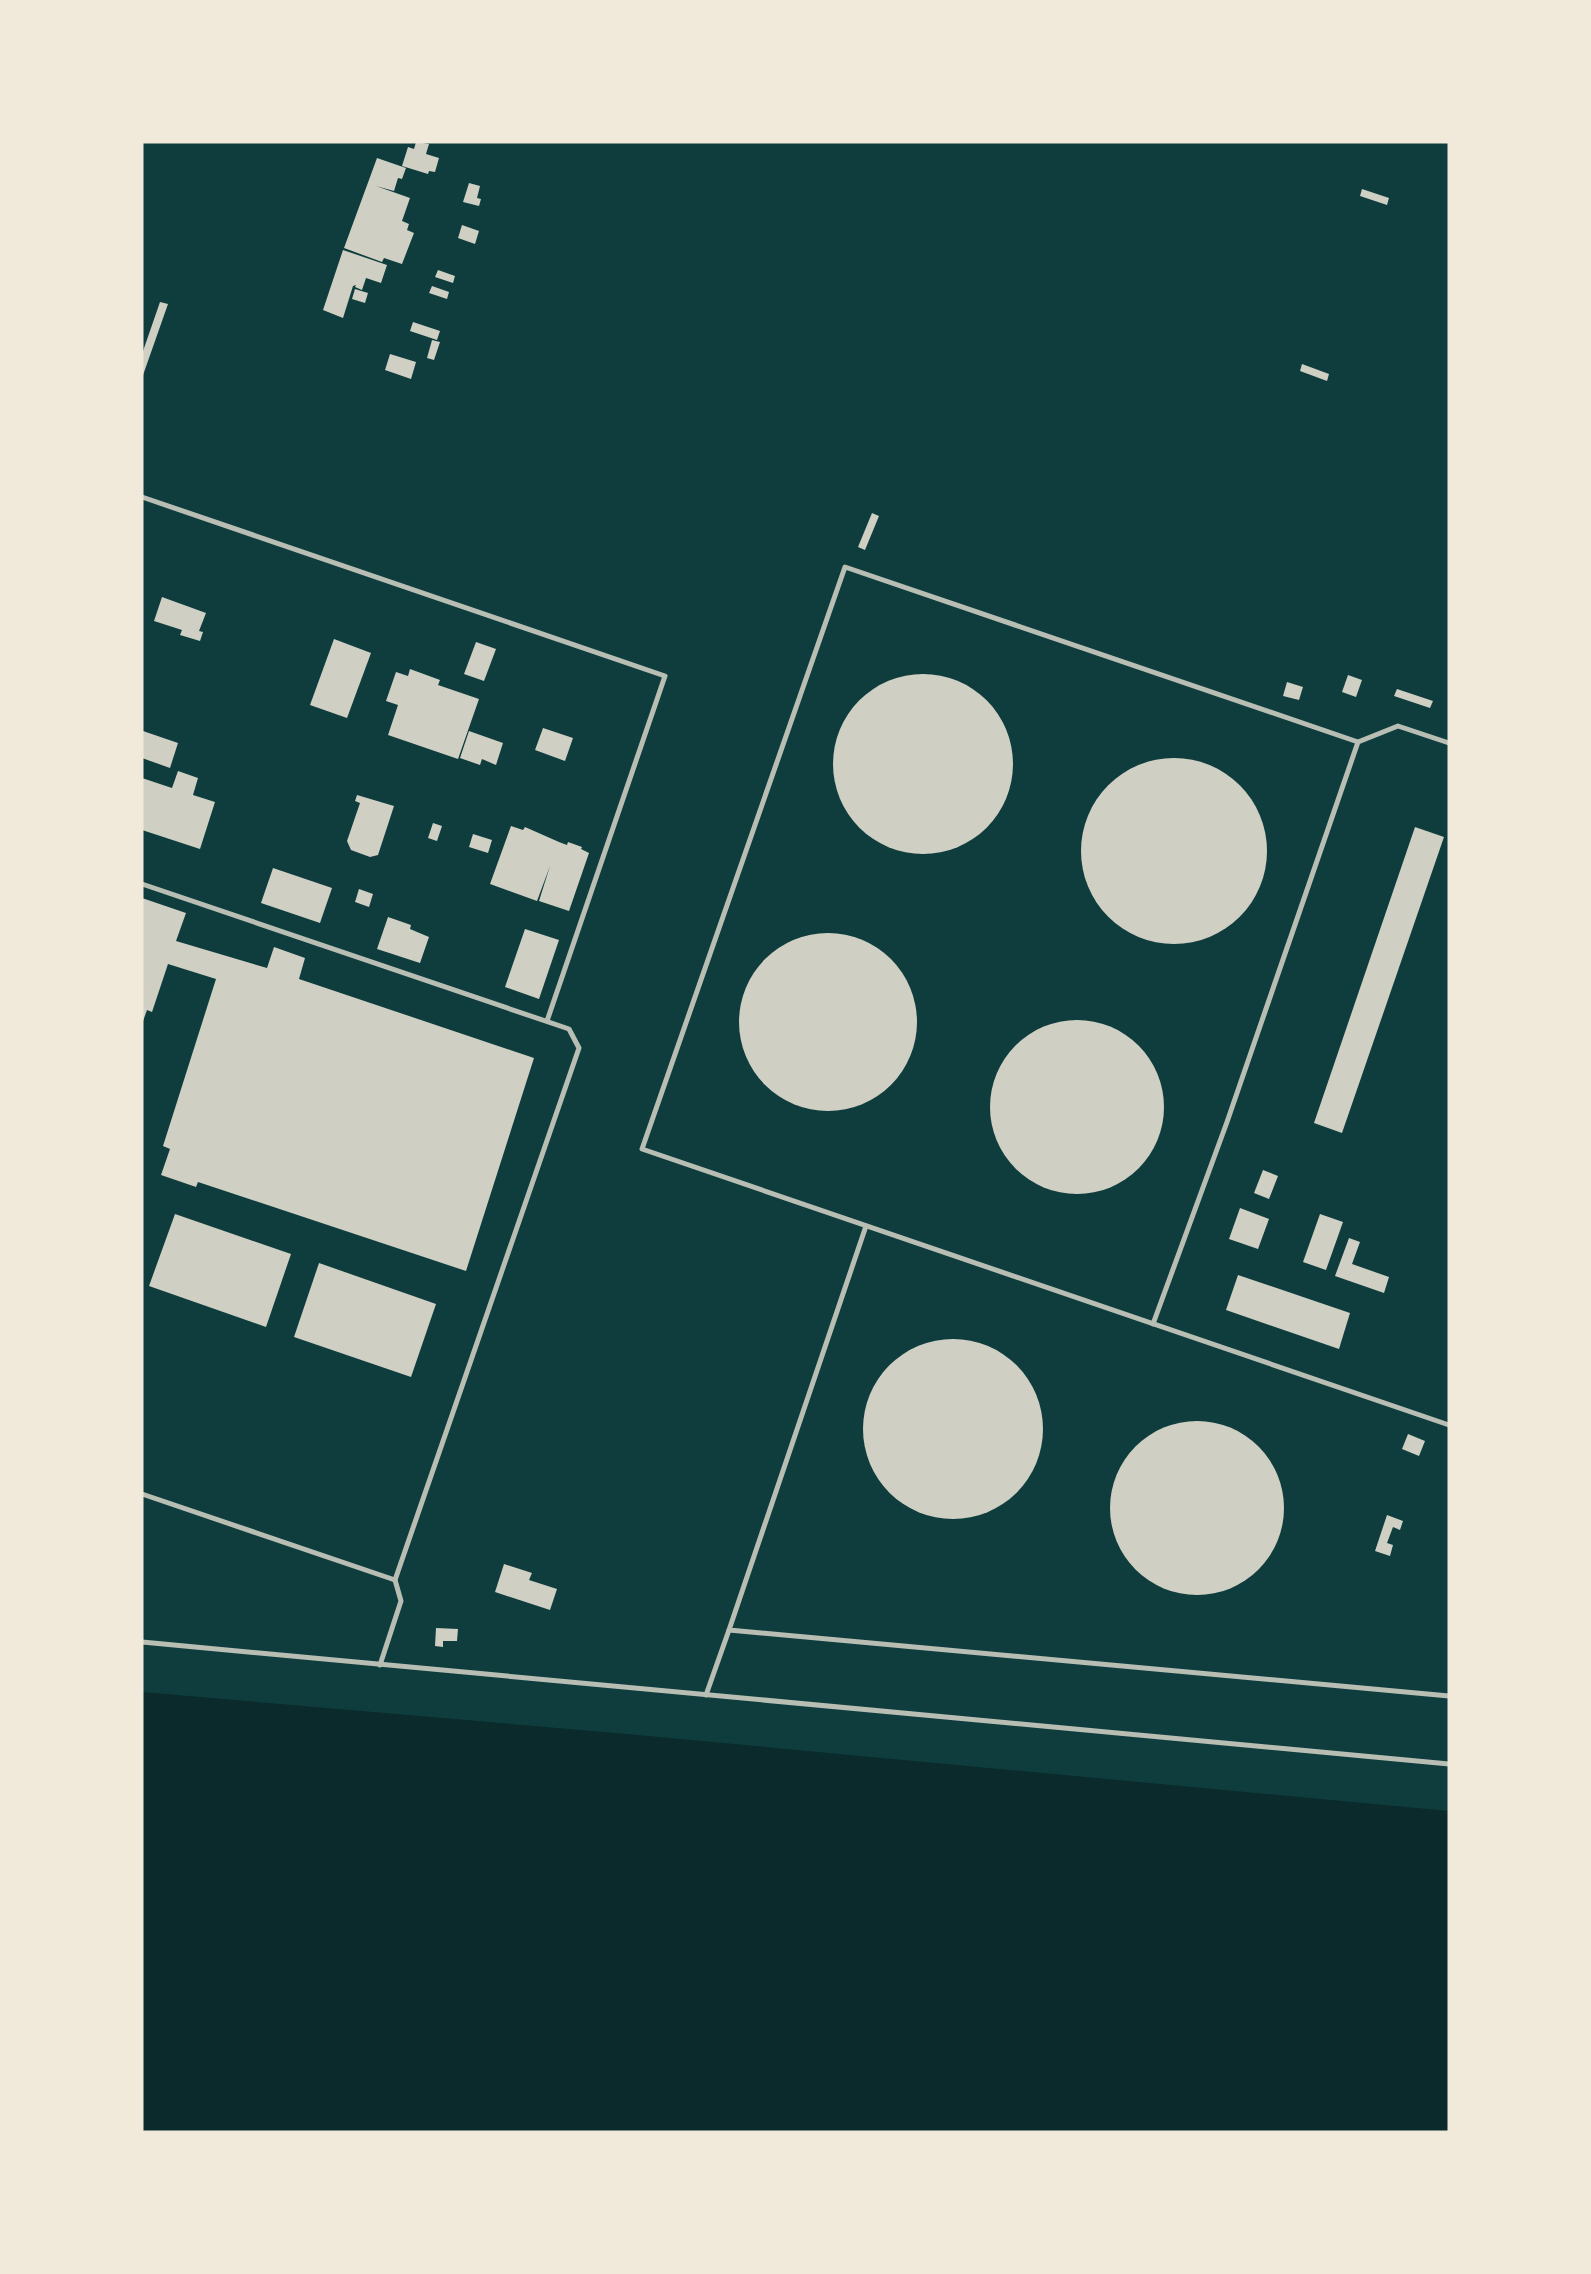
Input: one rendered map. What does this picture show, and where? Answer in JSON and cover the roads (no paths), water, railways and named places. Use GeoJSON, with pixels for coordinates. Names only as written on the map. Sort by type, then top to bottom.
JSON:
{"type":"FeatureCollection","features":[{"type":"Feature","properties":{"kind":"lane"},"geometry":{"type":"LineString","coordinates":[[142,498],[665,676],[547,1021]]}},
{"type":"Feature","properties":{"kind":"lane"},"geometry":{"type":"LineString","coordinates":[[1449,743],[1398,726],[1358,743],[845,567],[642,1149],[1449,1425]]}},
{"type":"Feature","properties":{"kind":"lane"},"geometry":{"type":"LineString","coordinates":[[1153,1324],[1227,1122],[1358,743]]}},
{"type":"Feature","properties":{"kind":"lane"},"geometry":{"type":"LineString","coordinates":[[142,884],[569,1029],[579,1048],[395,1580],[401,1601],[380,1665]]}},
{"type":"Feature","properties":{"kind":"lane"},"geometry":{"type":"LineString","coordinates":[[706,1695],[866,1226]]}},
{"type":"Feature","properties":{"kind":"lane"},"geometry":{"type":"LineString","coordinates":[[142,1494],[395,1580]]}},
{"type":"Feature","properties":{"kind":"lane"},"geometry":{"type":"LineString","coordinates":[[729,1630],[1449,1696]]}},
{"type":"Feature","properties":{"kind":"lane"},"geometry":{"type":"LineString","coordinates":[[142,1643],[1449,1763]]}},
{"type":"Feature","properties":{"kind":"water"},"geometry":{"type":"Polygon","coordinates":[[[142,1692],[627,1734],[1449,1811],[1449,2132],[142,2132],[142,1692]]]}}]}
